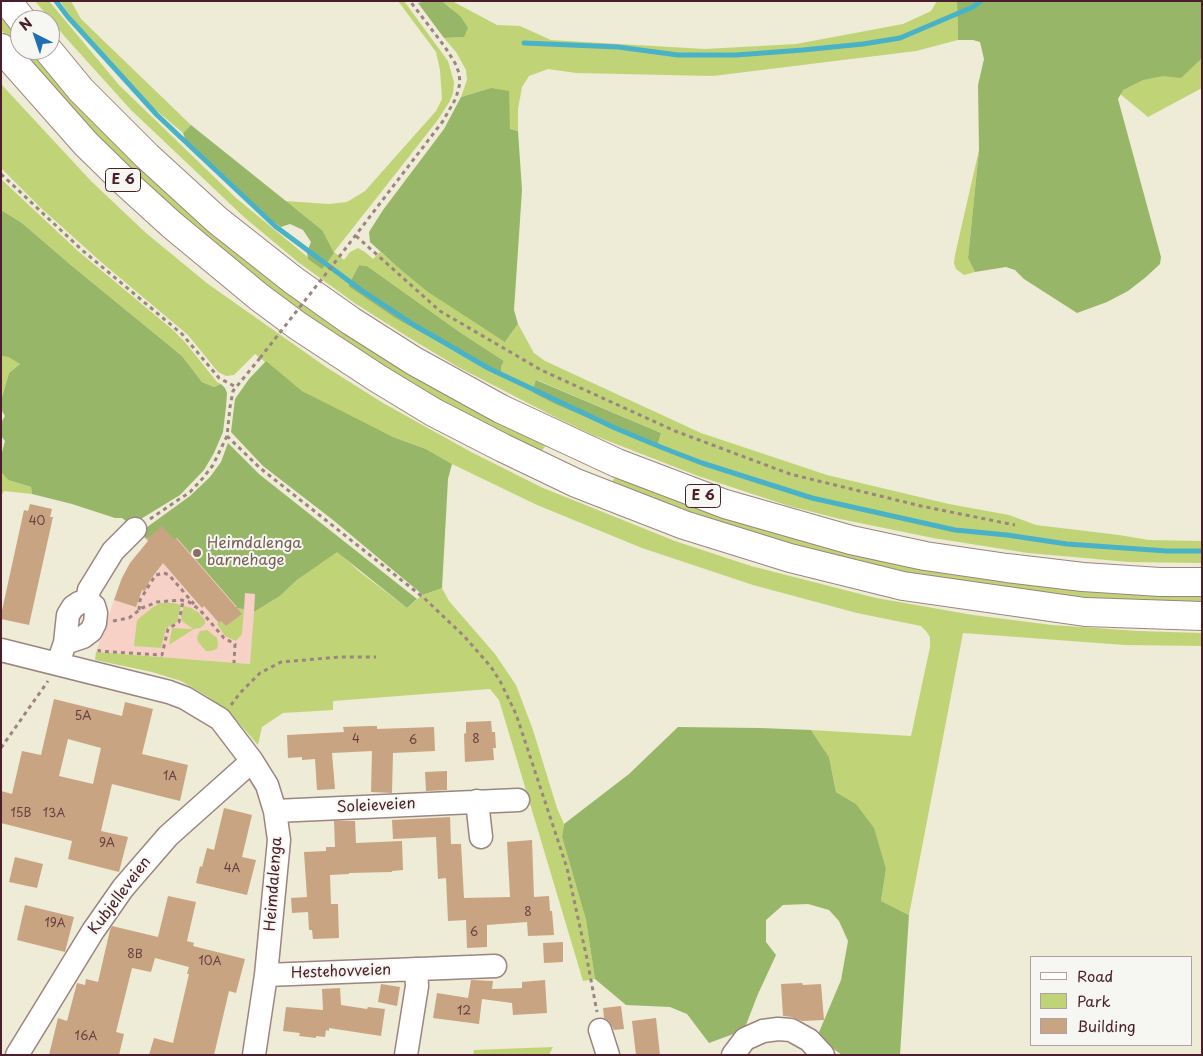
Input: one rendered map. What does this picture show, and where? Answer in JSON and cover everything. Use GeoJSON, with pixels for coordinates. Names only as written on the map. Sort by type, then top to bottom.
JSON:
{"type":"FeatureCollection","features":[{"type":"Feature","properties":{"kind":"highway","name":"E 6"},"geometry":{"type":"LineString","coordinates":[[1,48],[86,144],[128,185],[172,225],[259,297],[298,326],[433,412],[576,483],[684,525],[790,558],[902,586],[1085,612],[1202,616]]}},
{"type":"Feature","properties":{"kind":"highway","name":"E 6"},"geometry":{"type":"LineString","coordinates":[[56,60],[81,90],[147,156],[217,220],[293,280],[351,321],[414,361],[501,409],[617,463],[725,504],[851,540],[926,556],[1083,577],[1160,582],[1202,582]]}},
{"type":"Feature","properties":{"kind":"street"},"geometry":{"type":"LineString","coordinates":[[87,601],[89,590],[113,551],[135,529]]}},
{"type":"Feature","properties":{"kind":"street"},"geometry":{"type":"LineString","coordinates":[[87,601],[94,606],[98,633],[91,631],[62,653],[68,615],[73,607],[87,601]]}},
{"type":"Feature","properties":{"kind":"street","name":"Heimdalenga"},"geometry":{"type":"LineString","coordinates":[[1,650],[62,653],[185,698],[220,719],[252,761],[267,785],[279,840],[266,975],[254,1055]]}},
{"type":"Feature","properties":{"kind":"street","name":"Kubjelleveien"},"geometry":{"type":"LineString","coordinates":[[18,1055],[92,931],[123,888],[168,836],[252,761]]}},
{"type":"Feature","properties":{"kind":"street","name":"Soleieveien"},"geometry":{"type":"LineString","coordinates":[[274,811],[518,800]]}},
{"type":"Feature","properties":{"kind":"street"},"geometry":{"type":"LineString","coordinates":[[477,802],[481,837]]}},
{"type":"Feature","properties":{"kind":"street","name":"Hestehovveien"},"geometry":{"type":"LineString","coordinates":[[266,975],[495,966]]}},
{"type":"Feature","properties":{"kind":"street"},"geometry":{"type":"LineString","coordinates":[[406,1055],[417,986],[416,969]]}},
{"type":"Feature","properties":{"kind":"street"},"geometry":{"type":"LineString","coordinates":[[734,1055],[745,1038],[763,1031],[778,1029],[791,1030],[808,1040],[823,1055]]}},
{"type":"Feature","properties":{"kind":"street"},"geometry":{"type":"LineString","coordinates":[[600,1030],[608,1055]]}},
{"type":"Feature","properties":{"kind":"path"},"geometry":{"type":"LineString","coordinates":[[135,529],[190,492],[213,465],[227,436],[232,398],[236,387],[356,236],[443,121],[456,98],[460,83],[459,73],[451,56],[410,1]]}},
{"type":"Feature","properties":{"kind":"path"},"geometry":{"type":"LineString","coordinates":[[1,174],[82,250],[182,334],[219,378],[236,387]]}},
{"type":"Feature","properties":{"kind":"path"},"geometry":{"type":"LineString","coordinates":[[356,236],[440,311],[541,370],[675,432],[790,474],[921,506],[1015,525]]}},
{"type":"Feature","properties":{"kind":"path"},"geometry":{"type":"LineString","coordinates":[[227,436],[260,468],[424,598]]}},
{"type":"Feature","properties":{"kind":"path"},"geometry":{"type":"LineString","coordinates":[[139,611],[140,600],[156,575],[164,573],[169,575],[224,638],[235,644],[234,663]]}},
{"type":"Feature","properties":{"kind":"path"},"geometry":{"type":"LineString","coordinates":[[184,601],[178,622],[168,629],[162,655],[99,651],[98,633],[130,618],[148,605],[157,602],[184,601],[194,605]]}},
{"type":"Feature","properties":{"kind":"path"},"geometry":{"type":"LineString","coordinates":[[1,748],[62,653]]}},
{"type":"Feature","properties":{"kind":"path"},"geometry":{"type":"LineString","coordinates":[[220,719],[240,693],[260,672],[281,662],[340,657],[376,657]]}},
{"type":"Feature","properties":{"kind":"shaded area","name":"Heimdalenga barnehage"},"geometry":{"type":"Polygon","coordinates":[[[228,443],[255,594],[251,664],[96,652],[122,577],[135,556],[149,543],[139,533],[190,496],[210,477],[221,462],[228,443]]]}},
{"type":"Feature","properties":{"kind":"green space"},"geometry":{"type":"Polygon","coordinates":[[[35,1],[49,1],[56,10],[43,10],[35,1]]]}},
{"type":"Feature","properties":{"kind":"green space"},"geometry":{"type":"Polygon","coordinates":[[[60,1],[71,1],[81,19],[191,125],[183,133],[132,90],[87,40],[60,1]]]}},
{"type":"Feature","properties":{"kind":"green space"},"geometry":{"type":"Polygon","coordinates":[[[398,1],[404,1],[448,61],[454,82],[453,93],[437,121],[334,252],[344,260],[350,252],[358,248],[373,259],[380,252],[394,264],[506,341],[518,324],[534,353],[545,361],[701,433],[827,475],[949,504],[1009,515],[1036,525],[1149,540],[1202,541],[1202,563],[1129,562],[1028,553],[933,538],[840,519],[789,506],[698,476],[593,435],[458,367],[356,304],[298,262],[245,218],[131,110],[60,31],[60,14],[119,85],[236,198],[321,268],[322,230],[285,201],[329,204],[347,202],[365,191],[436,111],[442,99],[440,70],[436,52],[398,1]],[[359,265],[348,286],[395,318],[484,368],[501,367],[504,361],[367,266],[359,265]],[[537,380],[533,392],[555,404],[648,444],[659,440],[661,433],[537,380]]]}},
{"type":"Feature","properties":{"kind":"green space"},"geometry":{"type":"Polygon","coordinates":[[[442,1],[452,1],[497,25],[520,26],[551,40],[705,49],[796,44],[903,24],[931,11],[937,1],[957,1],[958,40],[916,51],[713,76],[576,73],[548,69],[529,76],[522,87],[518,109],[518,131],[510,129],[491,88],[461,97],[467,80],[466,70],[456,52],[444,38],[464,37],[451,8],[442,1]]]}},
{"type":"Feature","properties":{"kind":"green space"},"geometry":{"type":"Polygon","coordinates":[[[442,1],[461,17],[468,28],[464,37],[444,38],[418,3],[442,1]]]}},
{"type":"Feature","properties":{"kind":"green space"},"geometry":{"type":"Polygon","coordinates":[[[957,1],[1202,1],[1202,58],[1181,78],[1163,76],[1143,80],[1123,90],[1118,99],[1161,257],[1160,264],[1128,291],[1107,302],[1077,313],[1024,279],[1015,270],[1006,267],[975,272],[968,258],[979,150],[978,85],[984,59],[980,42],[958,40],[957,1]]]}},
{"type":"Feature","properties":{"kind":"green space"},"geometry":{"type":"Polygon","coordinates":[[[1007,1],[1202,1],[1202,88],[1148,117],[1007,1]]]}},
{"type":"Feature","properties":{"kind":"green space"},"geometry":{"type":"Polygon","coordinates":[[[1,13],[10,24],[10,40],[1,30],[1,13]]]}},
{"type":"Feature","properties":{"kind":"green space"},"geometry":{"type":"Polygon","coordinates":[[[28,60],[41,60],[75,99],[516,430],[545,447],[540,452],[456,411],[308,319],[207,240],[100,141],[28,60]]]}},
{"type":"Feature","properties":{"kind":"green space"},"geometry":{"type":"Polygon","coordinates":[[[1,84],[91,181],[146,233],[208,284],[326,367],[383,403],[471,452],[543,488],[675,541],[751,566],[876,598],[973,615],[1052,625],[1202,633],[1202,646],[1125,645],[963,633],[909,915],[881,901],[886,869],[856,804],[836,792],[829,757],[811,730],[911,736],[930,647],[930,637],[921,626],[857,613],[753,585],[642,548],[537,505],[452,464],[426,449],[393,437],[339,411],[302,391],[255,354],[234,375],[226,376],[218,372],[188,335],[100,261],[41,208],[1,168],[1,84]]]}},
{"type":"Feature","properties":{"kind":"green space"},"geometry":{"type":"Polygon","coordinates":[[[491,88],[509,91],[510,129],[518,131],[522,190],[514,310],[518,324],[505,342],[428,292],[370,242],[369,232],[383,210],[444,129],[461,97],[491,88]]]}},
{"type":"Feature","properties":{"kind":"green space"},"geometry":{"type":"Polygon","coordinates":[[[191,125],[322,230],[334,253],[322,269],[308,259],[307,252],[311,242],[303,230],[290,224],[281,227],[259,212],[186,141],[183,133],[191,125]]]}},
{"type":"Feature","properties":{"kind":"green space"},"geometry":{"type":"Polygon","coordinates":[[[979,150],[968,258],[975,272],[964,275],[956,269],[954,263],[979,150]]]}},
{"type":"Feature","properties":{"kind":"green space"},"geometry":{"type":"Polygon","coordinates":[[[1,179],[78,251],[173,330],[217,382],[221,384],[214,387],[202,382],[182,356],[22,223],[1,210],[1,179]]]}},
{"type":"Feature","properties":{"kind":"green space"},"geometry":{"type":"Polygon","coordinates":[[[1,210],[22,223],[182,356],[202,382],[214,387],[221,384],[225,388],[227,393],[223,432],[204,470],[180,495],[131,525],[122,518],[115,518],[72,504],[32,494],[31,487],[8,480],[1,472],[1,456],[5,441],[1,436],[1,423],[5,416],[1,409],[1,400],[9,373],[20,364],[8,357],[1,356],[1,210]]]}},
{"type":"Feature","properties":{"kind":"green space"},"geometry":{"type":"Polygon","coordinates":[[[359,265],[367,266],[504,361],[501,367],[501,377],[395,318],[348,286],[359,265]]]}},
{"type":"Feature","properties":{"kind":"green space"},"geometry":{"type":"Polygon","coordinates":[[[1,356],[8,357],[20,364],[9,373],[1,399],[1,356]]]}},
{"type":"Feature","properties":{"kind":"green space"},"geometry":{"type":"Polygon","coordinates":[[[266,361],[302,391],[393,437],[426,449],[452,464],[448,479],[442,588],[423,595],[333,520],[263,466],[231,432],[235,399],[249,379],[266,361]]]}},
{"type":"Feature","properties":{"kind":"green space"},"geometry":{"type":"Polygon","coordinates":[[[536,380],[661,433],[656,446],[555,404],[532,392],[536,380]]]}},
{"type":"Feature","properties":{"kind":"green space"},"geometry":{"type":"Polygon","coordinates":[[[228,443],[259,474],[417,599],[407,608],[337,552],[297,580],[280,596],[254,612],[255,594],[245,593],[244,609],[235,608],[237,607],[177,538],[174,540],[162,527],[147,539],[139,533],[190,496],[210,477],[221,462],[228,443]]]}},
{"type":"Feature","properties":{"kind":"green space"},"geometry":{"type":"Polygon","coordinates":[[[1,472],[8,480],[31,487],[32,494],[4,491],[1,496],[1,472]]]}},
{"type":"Feature","properties":{"kind":"green space"},"geometry":{"type":"Polygon","coordinates":[[[616,476],[692,505],[779,534],[888,561],[1202,594],[1202,603],[1124,602],[1046,596],[937,581],[745,533],[611,483],[616,476]]]}},
{"type":"Feature","properties":{"kind":"green space"},"geometry":{"type":"Polygon","coordinates":[[[337,551],[360,572],[407,608],[421,596],[442,588],[449,601],[495,654],[516,685],[564,824],[562,837],[586,920],[595,979],[583,981],[499,700],[490,689],[333,701],[333,710],[283,713],[262,727],[258,745],[231,714],[207,696],[181,681],[152,672],[95,660],[96,652],[250,664],[254,612],[280,596],[297,580],[337,551]]]}},
{"type":"Feature","properties":{"kind":"green space"},"geometry":{"type":"Polygon","coordinates":[[[161,603],[181,605],[177,622],[166,628],[161,648],[134,646],[137,620],[161,603]]]}},
{"type":"Feature","properties":{"kind":"green space"},"geometry":{"type":"Polygon","coordinates":[[[184,606],[199,613],[205,620],[205,624],[169,645],[172,628],[193,629],[182,621],[181,617],[184,606]]]}},
{"type":"Feature","properties":{"kind":"green space"},"geometry":{"type":"Polygon","coordinates":[[[235,608],[244,609],[242,634],[236,641],[225,636],[217,624],[221,621],[226,626],[234,619],[235,608]]]}},
{"type":"Feature","properties":{"kind":"green space"},"geometry":{"type":"Polygon","coordinates":[[[207,630],[217,638],[217,649],[206,651],[198,642],[197,637],[200,631],[207,630]]]}},
{"type":"Feature","properties":{"kind":"green space"},"geometry":{"type":"Polygon","coordinates":[[[678,727],[811,730],[829,757],[836,792],[856,804],[874,828],[886,869],[881,901],[909,915],[900,1055],[842,1055],[817,1037],[841,980],[848,941],[839,921],[829,910],[808,904],[783,905],[766,920],[766,942],[776,955],[744,1030],[709,1043],[687,1014],[670,1007],[626,1005],[595,979],[586,920],[562,837],[564,824],[629,774],[678,727]]]}},
{"type":"Feature","properties":{"kind":"green space"},"geometry":{"type":"Polygon","coordinates":[[[553,1047],[549,1055],[473,1055],[474,1050],[553,1047]]]}},
{"type":"Feature","properties":{"kind":"building"},"geometry":{"type":"Polygon","coordinates":[[[30,504],[52,509],[50,517],[53,517],[29,625],[1,619],[1,615],[24,510],[28,511],[30,504]]]}},
{"type":"Feature","properties":{"kind":"building"},"geometry":{"type":"Polygon","coordinates":[[[162,526],[174,540],[176,538],[242,614],[226,626],[221,621],[219,623],[204,606],[202,608],[163,563],[150,580],[145,591],[142,590],[136,607],[114,600],[130,563],[148,541],[147,539],[162,526]]]}},
{"type":"Feature","properties":{"kind":"building"},"geometry":{"type":"Polygon","coordinates":[[[54,699],[122,716],[125,702],[153,709],[142,754],[188,765],[180,801],[112,784],[101,831],[128,837],[119,872],[68,859],[72,841],[1,823],[1,791],[12,794],[22,751],[41,755],[54,699]],[[68,739],[59,776],[93,784],[101,748],[68,739]]]}},
{"type":"Feature","properties":{"kind":"building"},"geometry":{"type":"Polygon","coordinates":[[[491,721],[492,732],[495,732],[496,748],[493,748],[494,760],[465,762],[464,734],[466,733],[466,722],[491,721]]]}},
{"type":"Feature","properties":{"kind":"building"},"geometry":{"type":"Polygon","coordinates":[[[377,726],[377,729],[434,727],[435,751],[393,753],[392,793],[371,792],[372,751],[332,753],[335,789],[317,790],[315,759],[302,760],[302,757],[288,758],[287,735],[344,732],[343,727],[377,726]]]}},
{"type":"Feature","properties":{"kind":"building"},"geometry":{"type":"Polygon","coordinates":[[[447,771],[447,790],[426,791],[425,772],[447,771]]]}},
{"type":"Feature","properties":{"kind":"building"},"geometry":{"type":"Polygon","coordinates":[[[224,808],[252,815],[242,857],[256,860],[247,895],[196,883],[207,848],[214,850],[224,808]]]}},
{"type":"Feature","properties":{"kind":"building"},"geometry":{"type":"Polygon","coordinates":[[[450,817],[451,844],[461,844],[464,898],[510,897],[507,842],[532,840],[534,897],[549,896],[554,935],[528,936],[527,922],[487,925],[487,947],[467,948],[466,920],[448,921],[446,878],[438,879],[436,837],[393,839],[392,820],[450,817]]]}},
{"type":"Feature","properties":{"kind":"building"},"geometry":{"type":"Polygon","coordinates":[[[334,821],[355,821],[356,843],[402,841],[403,870],[330,875],[331,904],[338,904],[339,938],[313,939],[312,930],[309,930],[308,912],[292,913],[291,898],[307,897],[304,852],[326,851],[326,847],[335,847],[334,821]]]}},
{"type":"Feature","properties":{"kind":"building"},"geometry":{"type":"Polygon","coordinates":[[[15,857],[43,864],[37,888],[9,882],[15,857]]]}},
{"type":"Feature","properties":{"kind":"building"},"geometry":{"type":"Polygon","coordinates":[[[168,896],[196,902],[187,941],[194,943],[193,946],[245,959],[236,993],[229,991],[214,1055],[149,1055],[154,1038],[173,1043],[189,974],[187,974],[189,967],[155,958],[151,972],[132,968],[116,1032],[124,1034],[119,1055],[49,1055],[58,1018],[67,1021],[77,983],[85,985],[86,979],[98,982],[112,926],[158,937],[168,896]]]}},
{"type":"Feature","properties":{"kind":"building"},"geometry":{"type":"Polygon","coordinates":[[[25,905],[74,917],[65,952],[17,940],[25,905]]]}},
{"type":"Feature","properties":{"kind":"building"},"geometry":{"type":"Polygon","coordinates":[[[563,942],[563,962],[544,963],[543,943],[563,942]]]}},
{"type":"Feature","properties":{"kind":"building"},"geometry":{"type":"Polygon","coordinates":[[[471,980],[493,981],[492,989],[522,988],[522,982],[545,980],[547,1013],[513,1015],[512,1003],[482,999],[479,1024],[433,1018],[437,993],[468,998],[471,980]]]}},
{"type":"Feature","properties":{"kind":"building"},"geometry":{"type":"Polygon","coordinates":[[[802,983],[803,985],[821,984],[824,1020],[802,1021],[783,1016],[781,984],[802,983]]]}},
{"type":"Feature","properties":{"kind":"building"},"geometry":{"type":"Polygon","coordinates":[[[381,984],[400,987],[397,1006],[378,1002],[381,984]]]}},
{"type":"Feature","properties":{"kind":"building"},"geometry":{"type":"Polygon","coordinates":[[[340,988],[341,1005],[367,1009],[368,1007],[385,1009],[381,1036],[329,1028],[329,1031],[326,1030],[325,1037],[316,1036],[316,1038],[299,1036],[300,1033],[283,1031],[286,1007],[323,1010],[322,989],[340,988]]]}},
{"type":"Feature","properties":{"kind":"building"},"geometry":{"type":"Polygon","coordinates":[[[621,1006],[624,1029],[614,1030],[609,1021],[604,1018],[603,1008],[621,1006]]]}},
{"type":"Feature","properties":{"kind":"building"},"geometry":{"type":"Polygon","coordinates":[[[656,1018],[660,1055],[636,1055],[632,1021],[656,1018]]]}},
{"type":"Feature","properties":{"kind":"waterway"},"geometry":{"type":"LineString","coordinates":[[56,1],[68,17],[157,115],[275,226],[361,290],[414,325],[488,368],[615,428],[663,448],[702,463],[812,498],[955,530],[1067,544],[1167,551],[1202,551]]}},
{"type":"Feature","properties":{"kind":"waterway"},"geometry":{"type":"LineString","coordinates":[[524,43],[618,47],[678,55],[736,55],[803,50],[900,38],[973,7],[981,1]]}},
{"type":"Feature","properties":{"kind":"place","name":"Heimdalenga barnehage"},"geometry":{"type":"Point","coordinates":[197,553]}}]}
